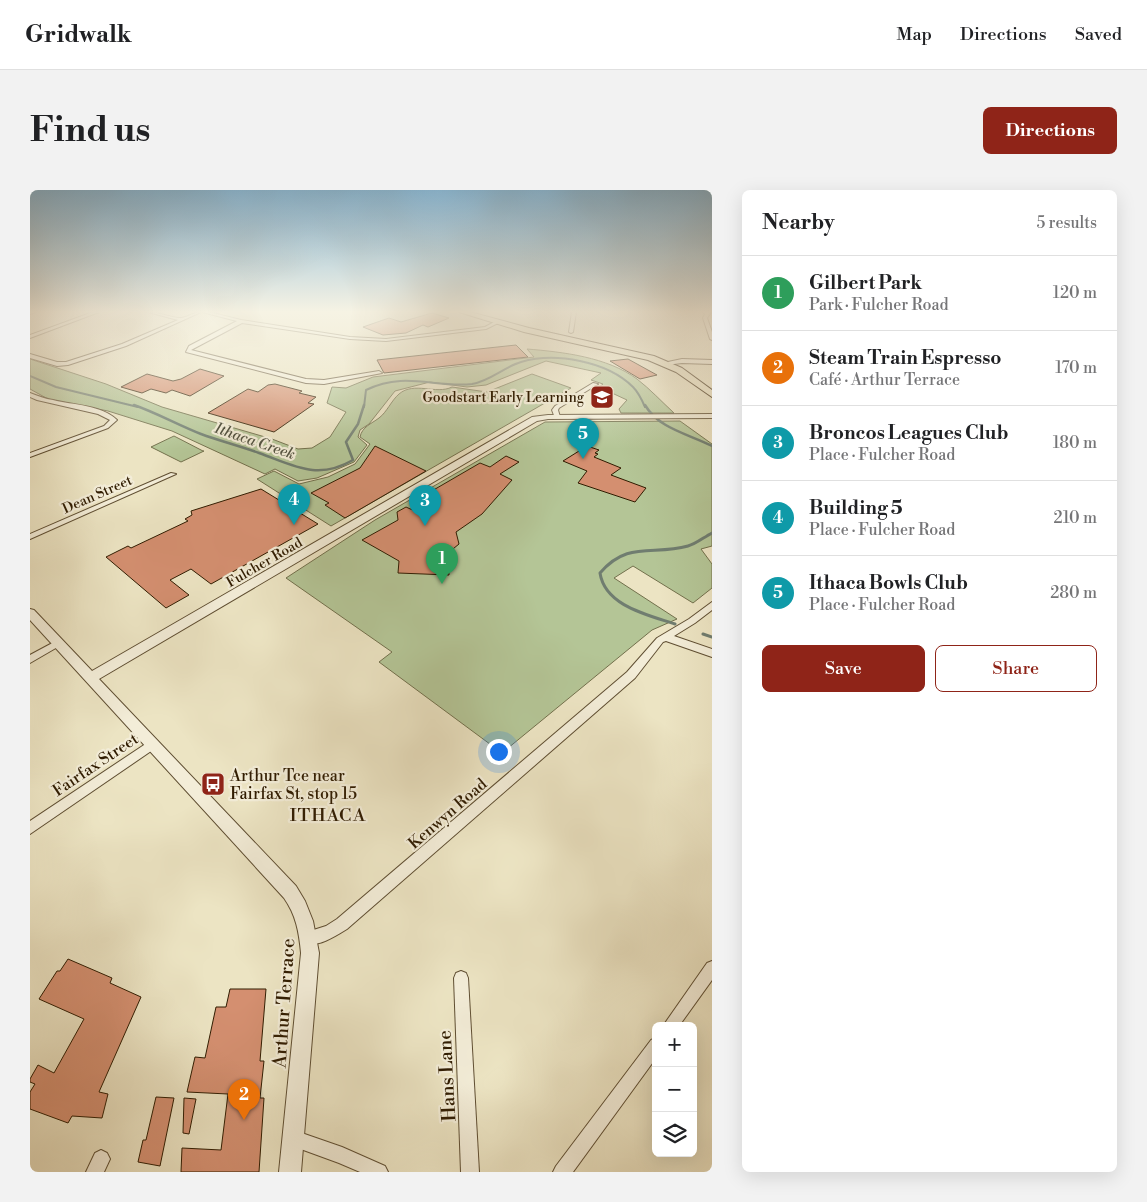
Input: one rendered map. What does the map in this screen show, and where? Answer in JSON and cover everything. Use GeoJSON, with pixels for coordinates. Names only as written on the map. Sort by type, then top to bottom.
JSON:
{"type":"FeatureCollection","features":[{"type":"Feature","properties":{"kind":"main road"},"geometry":{"type":"LineString","coordinates":[[650,358],[666,363],[682,372],[712,394]]}},
{"type":"Feature","properties":{"kind":"street"},"geometry":{"type":"LineString","coordinates":[[36,358],[57,364],[66,364],[85,358]]}},
{"type":"Feature","properties":{"kind":"street"},"geometry":{"type":"LineString","coordinates":[[210,358],[306,382],[324,382],[380,373]]}},
{"type":"Feature","properties":{"kind":"street"},"geometry":{"type":"LineString","coordinates":[[666,363],[682,361],[712,362]]}},
{"type":"Feature","properties":{"kind":"street"},"geometry":{"type":"LineString","coordinates":[[557,417],[555,410],[557,407],[595,384]]}},
{"type":"Feature","properties":{"kind":"street"},"geometry":{"type":"LineString","coordinates":[[30,395],[49,403],[92,410],[112,417],[114,420],[103,428],[30,455]]}},
{"type":"Feature","properties":{"kind":"street","name":"Fulcher Road"},"geometry":{"type":"LineString","coordinates":[[91,678],[533,420],[557,417],[674,418],[712,416]]}},
{"type":"Feature","properties":{"kind":"street","name":"Dean Street"},"geometry":{"type":"LineString","coordinates":[[30,537],[173,474]]}},
{"type":"Feature","properties":{"kind":"street","name":"Kenwyn Road"},"geometry":{"type":"LineString","coordinates":[[309,938],[329,932],[364,906],[631,674],[654,646],[665,636],[692,620],[712,605]]}},
{"type":"Feature","properties":{"kind":"street","name":"Arthur Terrace"},"geometry":{"type":"LineString","coordinates":[[30,613],[290,892],[303,913],[309,938],[309,963],[290,1172]]}},
{"type":"Feature","properties":{"kind":"street"},"geometry":{"type":"LineString","coordinates":[[665,636],[677,642],[712,653]]}},
{"type":"Feature","properties":{"kind":"street"},"geometry":{"type":"LineString","coordinates":[[30,658],[58,643]]}},
{"type":"Feature","properties":{"kind":"street","name":"Fairfax Street"},"geometry":{"type":"LineString","coordinates":[[30,828],[153,744]]}},
{"type":"Feature","properties":{"kind":"street"},"geometry":{"type":"LineString","coordinates":[[673,1022],[712,968]]}},
{"type":"Feature","properties":{"kind":"street","name":"Hans Lane"},"geometry":{"type":"LineString","coordinates":[[461,978],[470,1172]]}},
{"type":"Feature","properties":{"kind":"street"},"geometry":{"type":"LineString","coordinates":[[562,1172],[652,1050]]}},
{"type":"Feature","properties":{"kind":"street"},"geometry":{"type":"LineString","coordinates":[[293,1138],[342,1155],[379,1172]]}},
{"type":"Feature","properties":{"kind":"green space"},"geometry":{"type":"Polygon","coordinates":[[[527,358],[587,358],[612,365],[637,379],[674,413],[621,413],[619,409],[627,400],[599,387],[603,384],[591,380],[601,373],[546,361],[486,385],[467,387],[430,382],[395,391],[369,424],[360,430],[358,437],[367,445],[354,462],[317,478],[298,481],[275,469],[265,474],[172,431],[108,411],[48,399],[30,389],[30,359],[106,384],[162,407],[272,439],[298,449],[312,448],[330,437],[346,412],[327,403],[332,387],[346,388],[373,377],[527,358]]]}},
{"type":"Feature","properties":{"kind":"green space"},"geometry":{"type":"Polygon","coordinates":[[[532,374],[571,388],[331,526],[257,479],[274,471],[299,484],[328,477],[355,464],[370,444],[360,437],[363,431],[382,416],[396,397],[405,390],[418,388],[439,390],[452,387],[487,392],[532,374]]]}},
{"type":"Feature","properties":{"kind":"green space"},"geometry":{"type":"Polygon","coordinates":[[[680,421],[712,444],[712,546],[701,549],[712,564],[712,588],[693,603],[633,566],[614,578],[677,619],[652,630],[502,753],[379,662],[392,652],[286,578],[375,520],[545,422],[680,421]]]}},
{"type":"Feature","properties":{"kind":"green space"},"geometry":{"type":"Polygon","coordinates":[[[174,436],[204,451],[181,462],[151,447],[174,436]]]}},
{"type":"Feature","properties":{"kind":"building"},"geometry":{"type":"Polygon","coordinates":[[[397,358],[521,358],[384,373],[377,360],[397,358]]]}},
{"type":"Feature","properties":{"kind":"building"},"geometry":{"type":"Polygon","coordinates":[[[628,359],[657,375],[640,379],[610,361],[628,359]]]}},
{"type":"Feature","properties":{"kind":"building"},"geometry":{"type":"Polygon","coordinates":[[[200,369],[224,376],[190,396],[172,390],[166,393],[151,389],[142,393],[121,387],[147,374],[173,381],[200,369]]]}},
{"type":"Feature","properties":{"kind":"building"},"geometry":{"type":"Polygon","coordinates":[[[275,384],[316,397],[308,403],[314,404],[274,432],[208,413],[248,389],[258,392],[268,385],[275,384]]]}},
{"type":"Feature","properties":{"kind":"building"},"geometry":{"type":"Polygon","coordinates":[[[375,446],[426,471],[345,518],[325,505],[329,503],[311,493],[360,468],[375,446]]]}},
{"type":"Feature","properties":{"kind":"building"},"geometry":{"type":"Polygon","coordinates":[[[587,446],[599,450],[595,453],[598,454],[594,457],[621,468],[611,475],[646,488],[635,502],[578,483],[587,471],[563,461],[587,446]]]}},
{"type":"Feature","properties":{"kind":"building"},"geometry":{"type":"Polygon","coordinates":[[[506,456],[519,462],[500,474],[512,480],[482,514],[456,532],[459,544],[448,553],[449,575],[398,573],[399,561],[362,540],[398,520],[397,512],[406,507],[419,513],[418,499],[480,463],[490,467],[506,456]]]}},
{"type":"Feature","properties":{"kind":"building"},"geometry":{"type":"Polygon","coordinates":[[[261,489],[318,524],[211,584],[191,569],[170,580],[189,595],[166,608],[106,557],[128,546],[131,548],[188,521],[185,519],[192,515],[191,511],[261,489]]]}},
{"type":"Feature","properties":{"kind":"building"},"geometry":{"type":"Polygon","coordinates":[[[68,959],[112,978],[110,983],[141,997],[99,1092],[108,1094],[102,1118],[72,1116],[68,1123],[30,1109],[30,1092],[35,1084],[30,1082],[30,1079],[38,1065],[54,1073],[84,1019],[39,999],[57,971],[60,971],[68,959]]]}},
{"type":"Feature","properties":{"kind":"building"},"geometry":{"type":"Polygon","coordinates":[[[230,989],[266,989],[260,1061],[264,1061],[260,1098],[264,1098],[259,1172],[181,1172],[182,1148],[221,1150],[228,1094],[187,1092],[195,1057],[205,1058],[216,1007],[226,1007],[230,989]]]}},
{"type":"Feature","properties":{"kind":"building"},"geometry":{"type":"Polygon","coordinates":[[[156,1097],[174,1098],[160,1166],[138,1162],[143,1140],[146,1140],[156,1097]]]}},
{"type":"Feature","properties":{"kind":"building"},"geometry":{"type":"Polygon","coordinates":[[[184,1098],[196,1099],[189,1134],[183,1133],[184,1098]]]}},
{"type":"Feature","properties":{"kind":"waterway","name":"Ithaca Creek"},"geometry":{"type":"LineString","coordinates":[[364,407],[366,390],[380,384],[407,381],[458,385],[472,384],[485,380],[521,362],[549,358],[580,361],[609,371],[633,387],[639,394],[645,407]]}},
{"type":"Feature","properties":{"kind":"waterway","name":"Ithaca Creek"},"geometry":{"type":"LineString","coordinates":[[30,376],[56,387],[138,407]]}},
{"type":"Feature","properties":{"kind":"waterway","name":"Ithaca Creek"},"geometry":{"type":"LineString","coordinates":[[134,405],[201,434],[294,466],[316,470],[340,466],[353,460],[346,442],[358,424],[364,405]]}},
{"type":"Feature","properties":{"kind":"waterway","name":"Ithaca Creek"},"geometry":{"type":"LineString","coordinates":[[645,405],[658,420],[666,425],[712,446]]}},
{"type":"Feature","properties":{"kind":"waterway","name":"Ithaca Creek"},"geometry":{"type":"LineString","coordinates":[[675,624],[629,608],[610,594],[600,573],[621,556],[641,551],[675,549],[688,546],[712,533]]}},
{"type":"Feature","properties":{"kind":"waterway","name":"Ithaca Creek"},"geometry":{"type":"LineString","coordinates":[[703,634],[712,637]]}},
{"type":"Feature","properties":{"kind":"place","name":"Goodstart Early Learning"},"geometry":{"type":"Point","coordinates":[602,397]}},
{"type":"Feature","properties":{"kind":"place","name":"Ithaca Bowls Club"},"geometry":{"type":"Point","coordinates":[583,459]}},
{"type":"Feature","properties":{"kind":"place","name":"Building 5"},"geometry":{"type":"Point","coordinates":[294,525]}},
{"type":"Feature","properties":{"kind":"place","name":"Broncos Leagues Club"},"geometry":{"type":"Point","coordinates":[425,526]}},
{"type":"Feature","properties":{"kind":"place","name":"Gilbert Park"},"geometry":{"type":"Point","coordinates":[442,584]}},
{"type":"Feature","properties":{"kind":"place","name":"Arthur Tce near Fairfax St, stop 15"},"geometry":{"type":"Point","coordinates":[213,784]}},
{"type":"Feature","properties":{"kind":"place","name":"Steam Train Espresso"},"geometry":{"type":"Point","coordinates":[244,1120]}},
{"type":"Feature","properties":{"kind":"district","name":"ITHACA"},"geometry":{"type":"Point","coordinates":[328,815]}}]}
